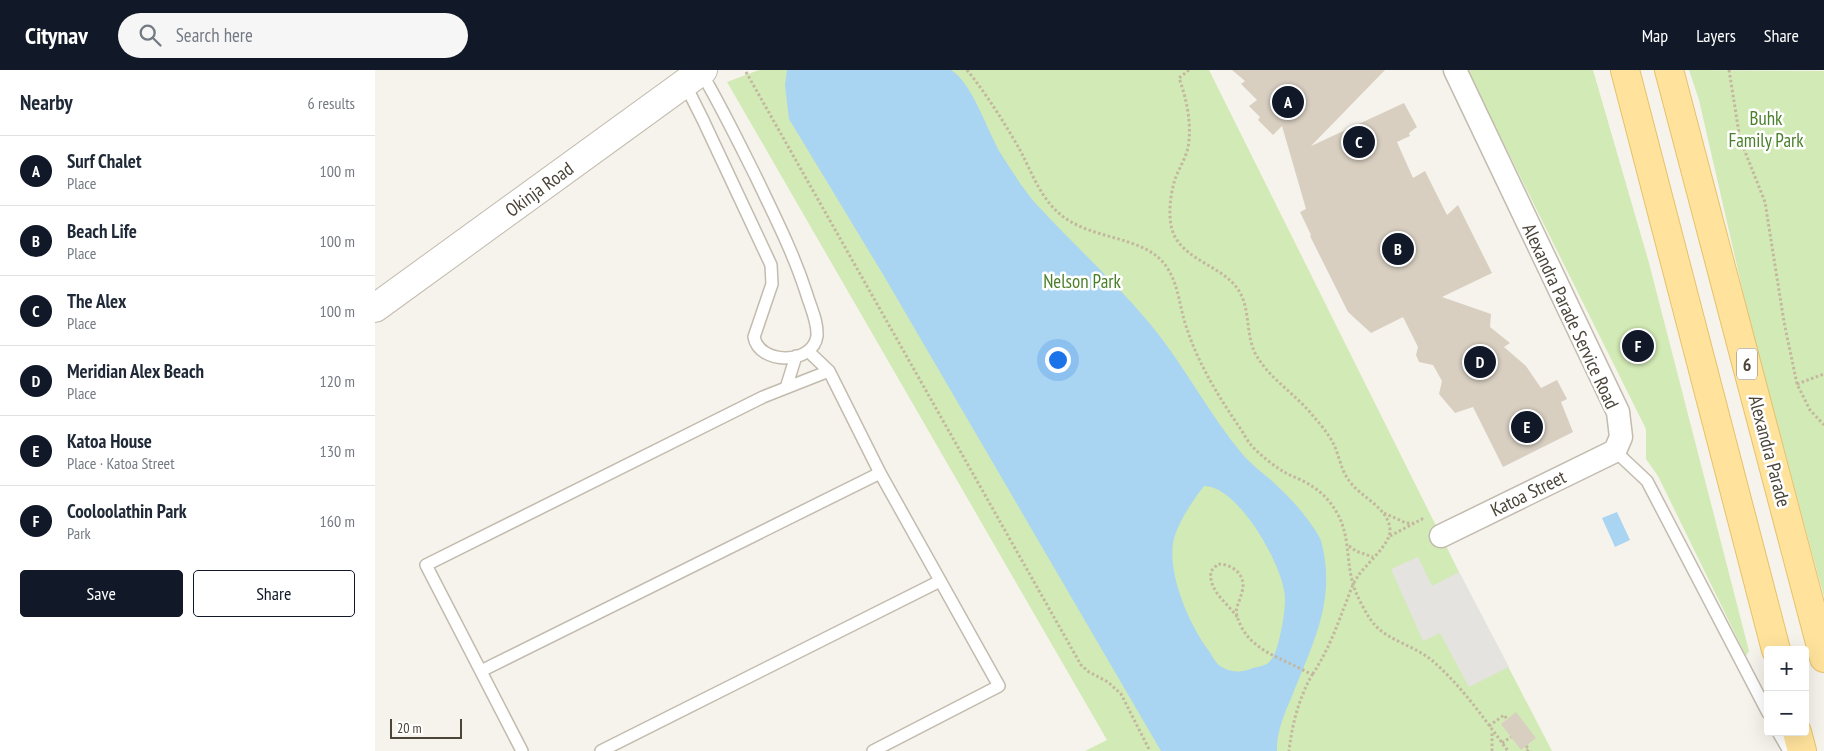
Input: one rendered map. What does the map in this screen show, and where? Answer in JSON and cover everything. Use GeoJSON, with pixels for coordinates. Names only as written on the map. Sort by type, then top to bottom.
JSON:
{"type":"FeatureCollection","features":[{"type":"Feature","properties":{"kind":"main road"},"geometry":{"type":"LineString","coordinates":[[1625,70],[1775,646]]}},
{"type":"Feature","properties":{"kind":"main road","name":"Alexandra Parade"},"geometry":{"type":"LineString","coordinates":[[1669,70],[1824,658]]}},
{"type":"Feature","properties":{"kind":"main road"},"geometry":{"type":"LineString","coordinates":[[1798,736],[1802,751]]}},
{"type":"Feature","properties":{"kind":"street","name":"Alexandra Parade Service Road"},"geometry":{"type":"LineString","coordinates":[[1455,70],[1618,412],[1621,437],[1615,451]]}},
{"type":"Feature","properties":{"kind":"street","name":"Okinja Road"},"geometry":{"type":"LineString","coordinates":[[375,308],[696,75]]}},
{"type":"Feature","properties":{"kind":"street","name":"Katoa Street"},"geometry":{"type":"LineString","coordinates":[[1441,536],[1615,451]]}},
{"type":"Feature","properties":{"kind":"lane"},"geometry":{"type":"LineString","coordinates":[[696,75],[719,103],[794,257],[816,323],[817,335],[815,345],[808,351],[796,356],[788,358],[766,354],[755,344],[754,337],[772,284],[771,264],[712,137],[696,75]]}},
{"type":"Feature","properties":{"kind":"lane"},"geometry":{"type":"LineString","coordinates":[[808,351],[829,371],[880,473],[999,686],[873,751]]}},
{"type":"Feature","properties":{"kind":"lane"},"geometry":{"type":"LineString","coordinates":[[786,388],[796,356]]}},
{"type":"Feature","properties":{"kind":"lane"},"geometry":{"type":"LineString","coordinates":[[522,751],[427,564],[763,397],[829,371]]}},
{"type":"Feature","properties":{"kind":"lane"},"geometry":{"type":"LineString","coordinates":[[1615,451],[1647,481],[1764,705]]}},
{"type":"Feature","properties":{"kind":"lane"},"geometry":{"type":"LineString","coordinates":[[481,671],[880,473]]}},
{"type":"Feature","properties":{"kind":"lane"},"geometry":{"type":"LineString","coordinates":[[601,751],[940,581]]}},
{"type":"Feature","properties":{"kind":"lane"},"geometry":{"type":"LineString","coordinates":[[1780,736],[1789,751]]}},
{"type":"Feature","properties":{"kind":"path"},"geometry":{"type":"LineString","coordinates":[[967,70],[1004,122],[1047,202],[1078,227],[1140,246],[1154,253],[1165,265],[1175,282],[1186,328],[1192,342],[1229,413],[1252,446],[1268,462],[1286,474],[1315,488],[1328,499],[1343,524],[1353,584],[1372,623],[1380,632],[1423,653],[1436,663],[1467,698],[1508,751]]}},
{"type":"Feature","properties":{"kind":"path"},"geometry":{"type":"LineString","coordinates":[[1189,70],[1179,78],[1185,96],[1190,131],[1185,157],[1176,178],[1171,199],[1171,221],[1174,234],[1188,252],[1233,283],[1241,293],[1246,307],[1247,326],[1255,352],[1272,375],[1312,414],[1332,440],[1347,478],[1355,489],[1383,513],[1406,523],[1415,523]]}},
{"type":"Feature","properties":{"kind":"path"},"geometry":{"type":"LineString","coordinates":[[1729,70],[1740,139],[1765,202],[1784,322],[1797,384],[1810,410],[1824,425]]}},
{"type":"Feature","properties":{"kind":"path"},"geometry":{"type":"LineString","coordinates":[[746,72],[1081,665],[1089,672],[1108,682],[1121,694],[1150,751]]}},
{"type":"Feature","properties":{"kind":"path"},"geometry":{"type":"LineString","coordinates":[[1797,384],[1824,374]]}},
{"type":"Feature","properties":{"kind":"path"},"geometry":{"type":"LineString","coordinates":[[1383,513],[1390,528],[1390,536]]}},
{"type":"Feature","properties":{"kind":"path"},"geometry":{"type":"LineString","coordinates":[[1289,751],[1295,717],[1305,687],[1310,674],[1332,637],[1353,584],[1390,536],[1422,519],[1430,522],[1441,536]]}},
{"type":"Feature","properties":{"kind":"path"},"geometry":{"type":"LineString","coordinates":[[1348,545],[1356,551],[1373,557]]}},
{"type":"Feature","properties":{"kind":"path"},"geometry":{"type":"LineString","coordinates":[[1237,617],[1221,598],[1211,582],[1211,571],[1218,564],[1229,566],[1242,578],[1243,586],[1235,612],[1248,637],[1271,656],[1310,674]]}},
{"type":"Feature","properties":{"kind":"path"},"geometry":{"type":"LineString","coordinates":[[1491,728],[1504,715],[1507,719]]}},
{"type":"Feature","properties":{"kind":"path"},"geometry":{"type":"LineString","coordinates":[[1491,728],[1492,751]]}},
{"type":"Feature","properties":{"kind":"path"},"geometry":{"type":"LineString","coordinates":[[1502,743],[1511,737]]}},
{"type":"Feature","properties":{"kind":"path"},"geometry":{"type":"LineString","coordinates":[[1526,746],[1529,749],[1527,751]]}},
{"type":"Feature","properties":{"kind":"green space","name":"Nelson Park"},"geometry":{"type":"Polygon","coordinates":[[[759,70],[1209,70],[1459,572],[1552,751],[1085,751],[1107,740],[727,82],[759,70]]]}},
{"type":"Feature","properties":{"kind":"green space"},"geometry":{"type":"Polygon","coordinates":[[[1467,70],[1593,70],[1649,263],[1749,651],[1746,656],[1658,476],[1646,459],[1646,429],[1467,70]]]}},
{"type":"Feature","properties":{"kind":"green space","name":"Buhk Family Park"},"geometry":{"type":"Polygon","coordinates":[[[1689,70],[1824,71],[1824,597],[1751,327],[1699,100],[1689,70]]]}},
{"type":"Feature","properties":{"kind":"shaded area"},"geometry":{"type":"Polygon","coordinates":[[[1418,557],[1432,586],[1459,572],[1509,667],[1469,687],[1440,633],[1423,641],[1391,569],[1418,557]]]}},
{"type":"Feature","properties":{"kind":"water"},"geometry":{"type":"Polygon","coordinates":[[[787,70],[951,70],[959,76],[973,96],[1001,154],[1030,196],[1124,294],[1151,325],[1231,440],[1250,463],[1272,481],[1299,508],[1308,520],[1321,541],[1326,582],[1324,602],[1315,639],[1281,723],[1277,751],[1161,751],[881,271],[789,119],[785,85],[787,70]],[[1204,486],[1188,509],[1175,535],[1172,548],[1173,563],[1180,596],[1201,640],[1220,666],[1232,671],[1245,671],[1265,665],[1272,659],[1276,650],[1284,615],[1285,599],[1283,585],[1277,568],[1257,530],[1245,513],[1231,499],[1217,489],[1204,486]]]}},
{"type":"Feature","properties":{"kind":"water"},"geometry":{"type":"Polygon","coordinates":[[[1617,512],[1630,540],[1615,547],[1602,518],[1617,512]]]}},
{"type":"Feature","properties":{"kind":"building"},"geometry":{"type":"Polygon","coordinates":[[[1232,70],[1385,70],[1311,146],[1404,103],[1417,127],[1409,133],[1410,136],[1397,142],[1413,178],[1425,171],[1447,215],[1458,205],[1492,273],[1442,297],[1491,314],[1490,327],[1510,343],[1504,347],[1526,366],[1541,388],[1557,380],[1567,399],[1561,402],[1573,432],[1503,467],[1473,407],[1455,413],[1439,394],[1442,381],[1433,365],[1419,362],[1416,355],[1418,347],[1403,317],[1371,333],[1348,312],[1300,212],[1306,209],[1282,126],[1273,135],[1258,120],[1260,117],[1249,106],[1257,100],[1241,84],[1245,81],[1232,70]]]}},
{"type":"Feature","properties":{"kind":"building"},"geometry":{"type":"Polygon","coordinates":[[[1516,712],[1536,738],[1521,750],[1501,724],[1516,712]]]}},
{"type":"Feature","properties":{"kind":"place","name":"Surf Chalet"},"geometry":{"type":"Point","coordinates":[1288,102]}},
{"type":"Feature","properties":{"kind":"place","name":"The Alex"},"geometry":{"type":"Point","coordinates":[1359,142]}},
{"type":"Feature","properties":{"kind":"place","name":"Beach Life"},"geometry":{"type":"Point","coordinates":[1398,249]}},
{"type":"Feature","properties":{"kind":"place","name":"Cooloolathin Park"},"geometry":{"type":"Point","coordinates":[1638,346]}},
{"type":"Feature","properties":{"kind":"place","name":"Meridian Alex Beach"},"geometry":{"type":"Point","coordinates":[1480,362]}},
{"type":"Feature","properties":{"kind":"place","name":"Katoa House"},"geometry":{"type":"Point","coordinates":[1527,427]}}]}
